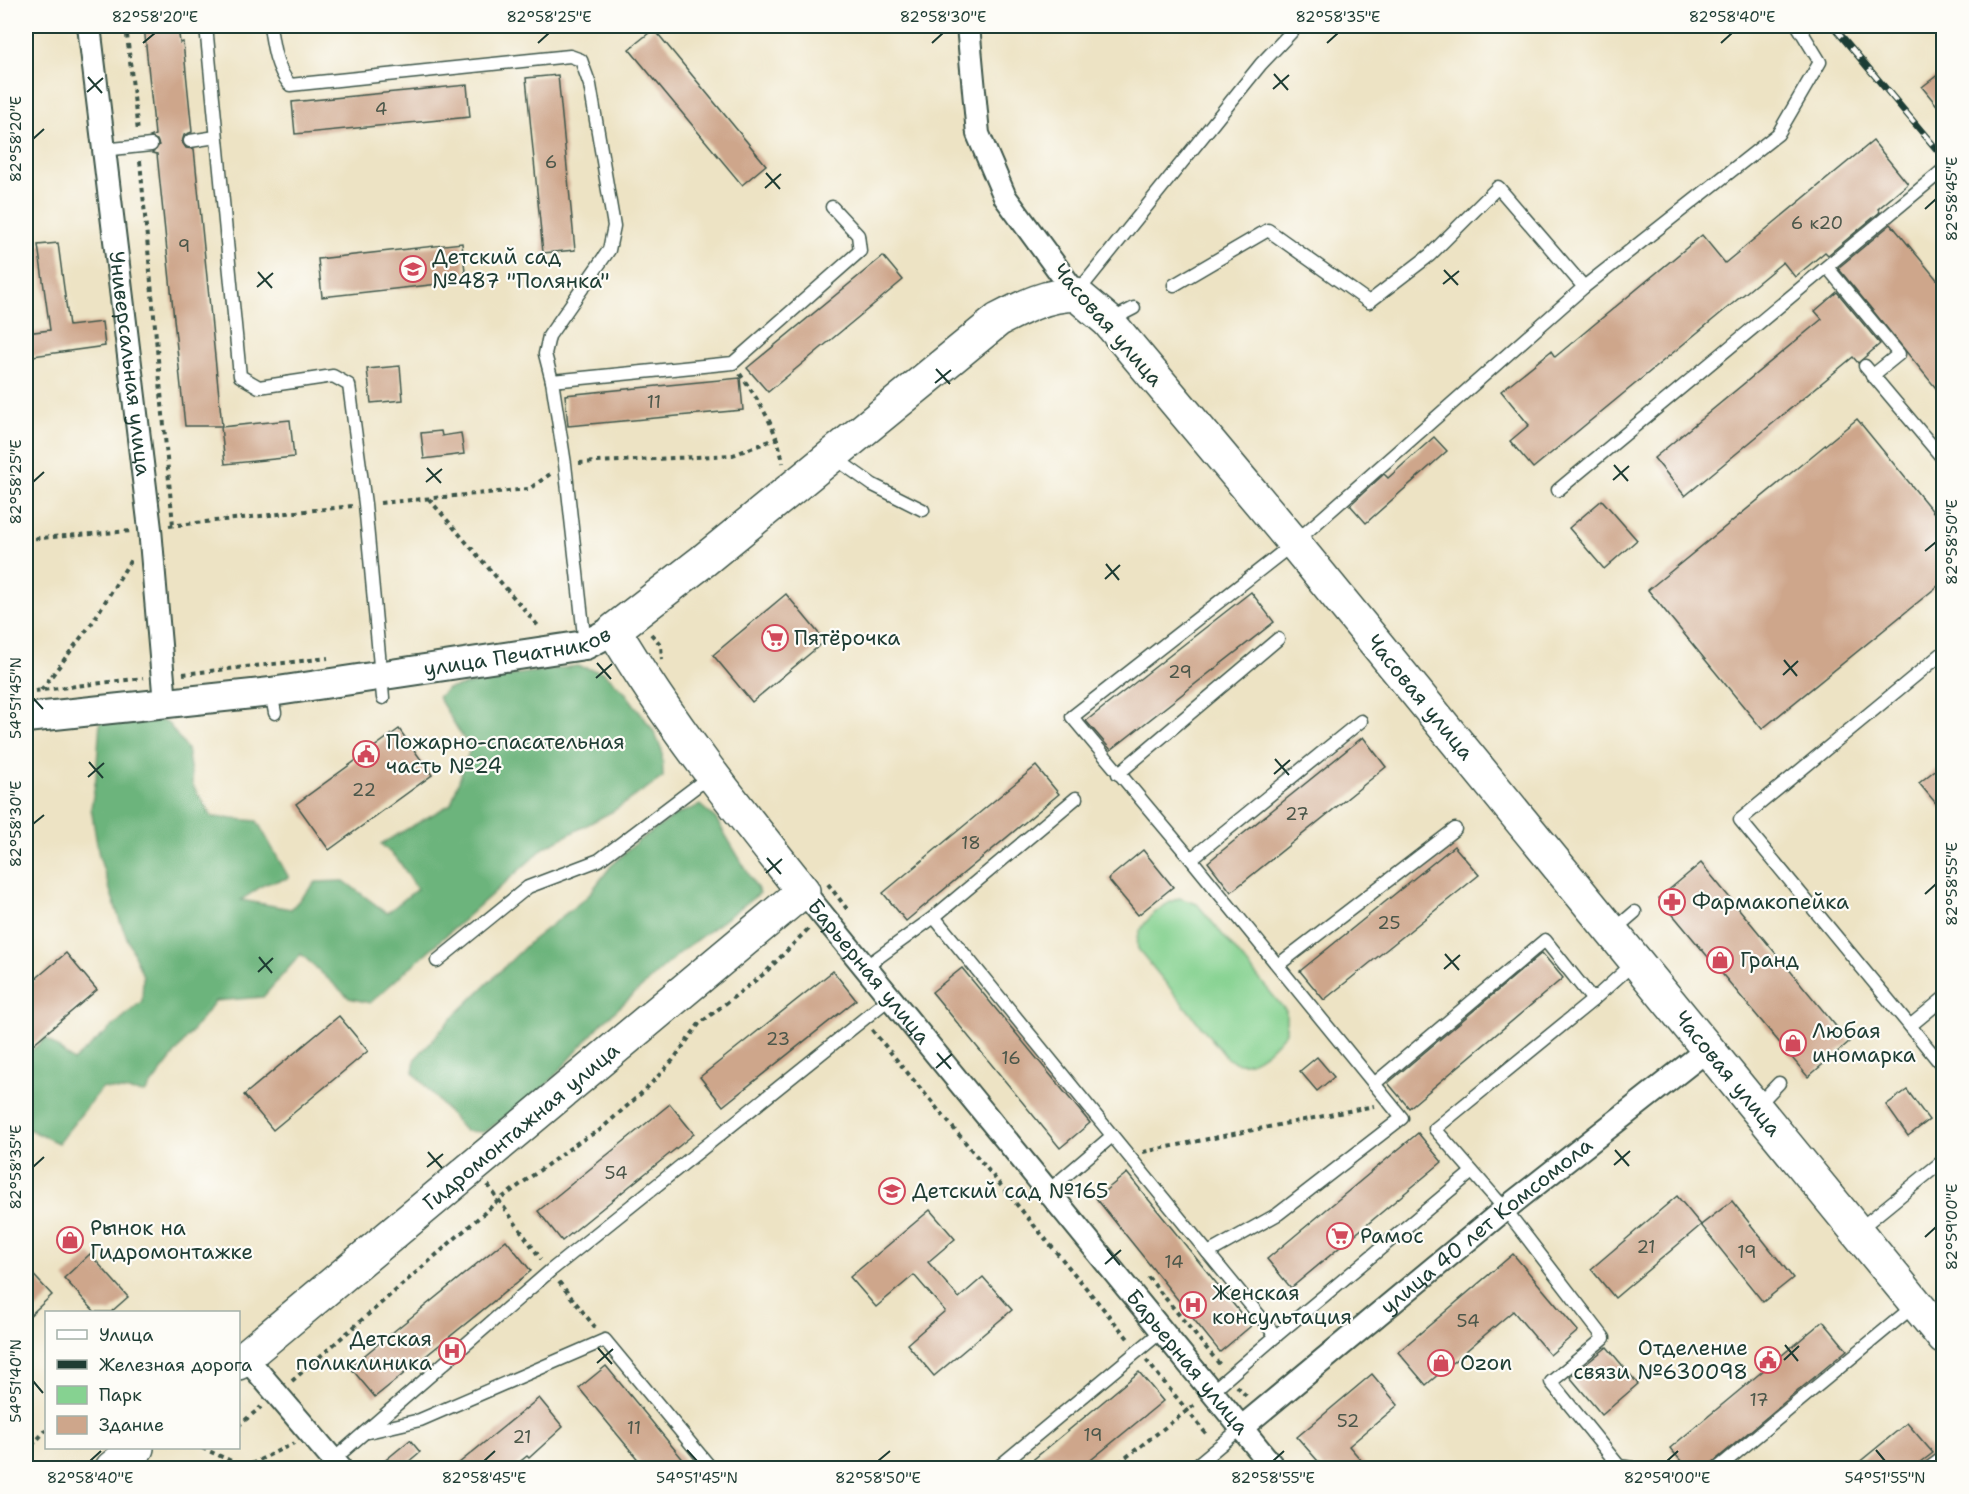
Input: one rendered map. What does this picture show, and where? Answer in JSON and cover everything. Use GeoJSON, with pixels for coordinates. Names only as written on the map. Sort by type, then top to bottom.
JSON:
{"type":"FeatureCollection","features":[{"type":"Feature","properties":{"kind":"main road","name":"Часовая улица"},"geometry":{"type":"LineString","coordinates":[[1076,294],[1121,315],[1294,543],[1624,922],[1636,961],[1944,1338]]}},
{"type":"Feature","properties":{"kind":"main road","name":"улица Печатников"},"geometry":{"type":"LineString","coordinates":[[625,622],[998,320],[1053,295],[1076,294]]}},
{"type":"Feature","properties":{"kind":"main road","name":"Барьерная улица"},"geometry":{"type":"LineString","coordinates":[[625,622],[648,687],[711,775],[817,896]]}},
{"type":"Feature","properties":{"kind":"main road","name":"Гидромонтажная улица"},"geometry":{"type":"LineString","coordinates":[[242,1360],[475,1167],[817,896]]}},
{"type":"Feature","properties":{"kind":"main road"},"geometry":{"type":"LineString","coordinates":[[112,1468],[135,1449]]}},
{"type":"Feature","properties":{"kind":"street","name":"Универсальная улица"},"geometry":{"type":"LineString","coordinates":[[89,26],[150,529],[164,689]]}},
{"type":"Feature","properties":{"kind":"street","name":"Часовая улица"},"geometry":{"type":"LineString","coordinates":[[968,26],[978,134],[1005,198],[1076,294]]}},
{"type":"Feature","properties":{"kind":"street","name":"улица Печатников"},"geometry":{"type":"LineString","coordinates":[[37,708],[164,689],[273,703],[382,688],[585,645],[625,622]]}},
{"type":"Feature","properties":{"kind":"street","name":"Барьерная улица"},"geometry":{"type":"LineString","coordinates":[[817,896],[865,967],[1274,1468]]}},
{"type":"Feature","properties":{"kind":"street","name":"улица 40 лет Комсомола"},"geometry":{"type":"LineString","coordinates":[[1241,1428],[1505,1209],[1708,1049]]}},
{"type":"Feature","properties":{"kind":"street"},"geometry":{"type":"LineString","coordinates":[[242,1360],[276,1394],[336,1464]]}},
{"type":"Feature","properties":{"kind":"lane"},"geometry":{"type":"LineString","coordinates":[[206,26],[240,376],[259,387],[333,376],[349,385],[365,504],[382,688]]}},
{"type":"Feature","properties":{"kind":"lane"},"geometry":{"type":"LineString","coordinates":[[270,26],[273,49],[282,76],[290,85],[570,56],[581,60],[590,85],[614,226],[609,250],[549,336],[545,354],[552,381],[565,464],[585,645]]}},
{"type":"Feature","properties":{"kind":"lane"},"geometry":{"type":"LineString","coordinates":[[1076,294],[1261,64],[1298,26]]}},
{"type":"Feature","properties":{"kind":"lane"},"geometry":{"type":"LineString","coordinates":[[1208,1253],[1278,1214],[1401,1118],[1278,965],[1072,717],[1294,543],[1584,287],[1778,134],[1820,62],[1798,26]]}},
{"type":"Feature","properties":{"kind":"lane"},"geometry":{"type":"LineString","coordinates":[[190,141],[216,136]]}},
{"type":"Feature","properties":{"kind":"lane"},"geometry":{"type":"LineString","coordinates":[[103,150],[145,146]]}},
{"type":"Feature","properties":{"kind":"lane"},"geometry":{"type":"LineString","coordinates":[[1558,490],[1943,170]]}},
{"type":"Feature","properties":{"kind":"lane"},"geometry":{"type":"LineString","coordinates":[[1174,285],[1268,230],[1369,302],[1430,255],[1498,187],[1584,287]]}},
{"type":"Feature","properties":{"kind":"lane"},"geometry":{"type":"LineString","coordinates":[[552,381],[733,363],[860,251],[858,235],[832,207]]}},
{"type":"Feature","properties":{"kind":"lane"},"geometry":{"type":"LineString","coordinates":[[1827,267],[1899,354],[1869,371],[1944,460]]}},
{"type":"Feature","properties":{"kind":"lane"},"geometry":{"type":"LineString","coordinates":[[831,456],[873,485],[923,510]]}},
{"type":"Feature","properties":{"kind":"lane"},"geometry":{"type":"LineString","coordinates":[[1118,774],[1278,639]]}},
{"type":"Feature","properties":{"kind":"lane"},"geometry":{"type":"LineString","coordinates":[[1944,652],[1740,820],[1944,1068]]}},
{"type":"Feature","properties":{"kind":"lane"},"geometry":{"type":"LineString","coordinates":[[1191,859],[1361,721]]}},
{"type":"Feature","properties":{"kind":"lane"},"geometry":{"type":"LineString","coordinates":[[437,960],[528,887],[599,860],[711,775]]}},
{"type":"Feature","properties":{"kind":"lane"},"geometry":{"type":"LineString","coordinates":[[865,967],[934,917],[1076,798]]}},
{"type":"Feature","properties":{"kind":"lane"},"geometry":{"type":"LineString","coordinates":[[1278,965],[1455,829]]}},
{"type":"Feature","properties":{"kind":"lane"},"geometry":{"type":"LineString","coordinates":[[934,917],[1276,1336]]}},
{"type":"Feature","properties":{"kind":"lane"},"geometry":{"type":"LineString","coordinates":[[1374,1084],[1545,940],[1593,1000]]}},
{"type":"Feature","properties":{"kind":"lane"},"geometry":{"type":"LineString","coordinates":[[1633,1468],[1619,1466],[1551,1382],[1604,1338],[1505,1209],[1435,1129],[1593,1000],[1636,961]]}},
{"type":"Feature","properties":{"kind":"lane"},"geometry":{"type":"LineString","coordinates":[[336,1464],[365,1433],[550,1271],[890,998]]}},
{"type":"Feature","properties":{"kind":"lane"},"geometry":{"type":"LineString","coordinates":[[1910,1026],[1944,998]]}},
{"type":"Feature","properties":{"kind":"lane"},"geometry":{"type":"LineString","coordinates":[[1755,1107],[1779,1083]]}},
{"type":"Feature","properties":{"kind":"lane"},"geometry":{"type":"LineString","coordinates":[[1048,1191],[1112,1136]]}},
{"type":"Feature","properties":{"kind":"lane"},"geometry":{"type":"LineString","coordinates":[[1856,1232],[1944,1160]]}},
{"type":"Feature","properties":{"kind":"lane"},"geometry":{"type":"LineString","coordinates":[[1211,1392],[1473,1172]]}},
{"type":"Feature","properties":{"kind":"lane"},"geometry":{"type":"LineString","coordinates":[[1718,1468],[1916,1305]]}},
{"type":"Feature","properties":{"kind":"lane"},"geometry":{"type":"LineString","coordinates":[[997,1468],[1162,1331]]}},
{"type":"Feature","properties":{"kind":"lane"},"geometry":{"type":"LineString","coordinates":[[365,1433],[420,1420],[605,1340],[711,1468]]}},
{"type":"Feature","properties":{"kind":"lane"},"geometry":{"type":"LineString","coordinates":[[1193,1468],[1241,1428]]}},
{"type":"Feature","properties":{"kind":"lane"},"geometry":{"type":"LineString","coordinates":[[1929,1468],[1944,1457]]}},
{"type":"Feature","properties":{"kind":"path"},"geometry":{"type":"LineString","coordinates":[[126,26],[145,146],[173,525]]}},
{"type":"Feature","properties":{"kind":"path"},"geometry":{"type":"LineString","coordinates":[[733,363],[766,412],[778,438],[784,467]]}},
{"type":"Feature","properties":{"kind":"path"},"geometry":{"type":"LineString","coordinates":[[26,539],[150,529],[365,504],[528,489],[565,464],[733,455],[778,438]]}},
{"type":"Feature","properties":{"kind":"path"},"geometry":{"type":"LineString","coordinates":[[429,499],[545,633],[534,634]]}},
{"type":"Feature","properties":{"kind":"path"},"geometry":{"type":"LineString","coordinates":[[37,708],[150,529]]}},
{"type":"Feature","properties":{"kind":"path"},"geometry":{"type":"LineString","coordinates":[[625,622],[661,645],[663,667]]}},
{"type":"Feature","properties":{"kind":"path"},"geometry":{"type":"LineString","coordinates":[[37,708],[164,689],[330,657]]}},
{"type":"Feature","properties":{"kind":"path"},"geometry":{"type":"LineString","coordinates":[[26,692],[37,708]]}},
{"type":"Feature","properties":{"kind":"path"},"geometry":{"type":"LineString","coordinates":[[240,1424],[499,1200],[580,1141],[600,1130],[646,1089],[673,1060],[699,1024],[765,973],[817,896],[854,918]]}},
{"type":"Feature","properties":{"kind":"path"},"geometry":{"type":"LineString","coordinates":[[863,1020],[1188,1410],[1217,1448]]}},
{"type":"Feature","properties":{"kind":"path"},"geometry":{"type":"LineString","coordinates":[[1128,1155],[1389,1102]]}},
{"type":"Feature","properties":{"kind":"path"},"geometry":{"type":"LineString","coordinates":[[475,1167],[550,1271],[605,1340]]}},
{"type":"Feature","properties":{"kind":"path"},"geometry":{"type":"LineString","coordinates":[[1147,1276],[1260,1413]]}},
{"type":"Feature","properties":{"kind":"path"},"geometry":{"type":"LineString","coordinates":[[1112,1468],[1211,1392]]}},
{"type":"Feature","properties":{"kind":"path"},"geometry":{"type":"LineString","coordinates":[[26,1452],[45,1431]]}},
{"type":"Feature","properties":{"kind":"path"},"geometry":{"type":"LineString","coordinates":[[211,1449],[245,1467],[311,1435]]}},
{"type":"Feature","properties":{"kind":"green space"},"geometry":{"type":"Polygon","coordinates":[[[577,666],[603,672],[624,691],[653,730],[662,750],[663,777],[613,811],[545,847],[370,1003],[349,998],[301,954],[263,997],[215,1001],[145,1093],[102,1088],[58,1143],[26,1128],[26,1055],[46,1038],[73,1061],[142,1001],[143,976],[120,921],[99,856],[91,808],[96,778],[100,721],[127,713],[167,722],[187,749],[193,786],[212,817],[257,821],[289,878],[265,884],[241,900],[291,909],[316,882],[344,881],[387,913],[417,889],[399,861],[381,844],[451,804],[470,749],[438,697],[447,689],[519,674],[577,666]]]}},
{"type":"Feature","properties":{"kind":"green space"},"geometry":{"type":"Polygon","coordinates":[[[700,805],[716,819],[760,893],[683,950],[602,1023],[545,1087],[485,1132],[465,1131],[413,1072],[415,1059],[451,1019],[531,941],[588,896],[611,866],[638,841],[676,815],[700,805]]]}},
{"type":"Feature","properties":{"kind":"green space"},"geometry":{"type":"Polygon","coordinates":[[[1179,898],[1197,904],[1286,1011],[1286,1032],[1267,1052],[1252,1061],[1235,1062],[1227,1058],[1138,949],[1139,933],[1149,918],[1163,906],[1179,898]]]}},
{"type":"Feature","properties":{"kind":"building"},"geometry":{"type":"Polygon","coordinates":[[[144,26],[178,26],[180,43],[183,42],[192,132],[184,135],[182,142],[186,148],[194,149],[222,426],[185,426],[157,154],[152,153],[159,145],[157,140],[150,137],[155,135],[144,26]]]}},
{"type":"Feature","properties":{"kind":"building"},"geometry":{"type":"Polygon","coordinates":[[[654,29],[766,165],[742,185],[629,49],[654,29]]]}},
{"type":"Feature","properties":{"kind":"building"},"geometry":{"type":"Polygon","coordinates":[[[1944,70],[1944,114],[1922,87],[1944,70]]]}},
{"type":"Feature","properties":{"kind":"building"},"geometry":{"type":"Polygon","coordinates":[[[558,75],[575,250],[543,253],[526,78],[558,75]]]}},
{"type":"Feature","properties":{"kind":"building"},"geometry":{"type":"Polygon","coordinates":[[[467,85],[470,117],[295,134],[292,102],[467,85]]]}},
{"type":"Feature","properties":{"kind":"building"},"geometry":{"type":"Polygon","coordinates":[[[1873,141],[1908,184],[1878,209],[1880,212],[1828,255],[1825,252],[1795,277],[1783,262],[1533,468],[1510,441],[1529,425],[1501,391],[1551,351],[1555,357],[1702,235],[1725,263],[1873,141]]]}},
{"type":"Feature","properties":{"kind":"building"},"geometry":{"type":"Polygon","coordinates":[[[1891,224],[1944,288],[1944,398],[1838,268],[1891,224]]]}},
{"type":"Feature","properties":{"kind":"building"},"geometry":{"type":"Polygon","coordinates":[[[58,243],[69,326],[102,322],[105,346],[26,357],[26,333],[50,330],[38,245],[58,243]]]}},
{"type":"Feature","properties":{"kind":"building"},"geometry":{"type":"Polygon","coordinates":[[[462,243],[466,281],[322,297],[318,259],[462,243]]]}},
{"type":"Feature","properties":{"kind":"building"},"geometry":{"type":"Polygon","coordinates":[[[883,256],[903,280],[768,392],[747,368],[883,256]]]}},
{"type":"Feature","properties":{"kind":"building"},"geometry":{"type":"Polygon","coordinates":[[[1837,292],[1880,344],[1858,363],[1853,357],[1685,496],[1654,458],[1822,319],[1815,311],[1837,292]]]}},
{"type":"Feature","properties":{"kind":"building"},"geometry":{"type":"Polygon","coordinates":[[[400,366],[403,400],[371,403],[367,369],[400,366]]]}},
{"type":"Feature","properties":{"kind":"building"},"geometry":{"type":"Polygon","coordinates":[[[740,378],[743,410],[568,426],[565,395],[740,378]]]}},
{"type":"Feature","properties":{"kind":"building"},"geometry":{"type":"Polygon","coordinates":[[[1857,419],[1944,525],[1944,581],[1762,729],[1648,590],[1857,419]]]}},
{"type":"Feature","properties":{"kind":"building"},"geometry":{"type":"Polygon","coordinates":[[[290,420],[294,457],[225,464],[221,427],[290,420]]]}},
{"type":"Feature","properties":{"kind":"building"},"geometry":{"type":"Polygon","coordinates":[[[441,431],[442,436],[461,433],[464,454],[424,459],[421,433],[441,431]]]}},
{"type":"Feature","properties":{"kind":"building"},"geometry":{"type":"Polygon","coordinates":[[[1434,437],[1447,451],[1366,523],[1350,505],[1384,474],[1388,478],[1434,437]]]}},
{"type":"Feature","properties":{"kind":"building"},"geometry":{"type":"Polygon","coordinates":[[[1602,500],[1637,540],[1604,569],[1569,528],[1602,500]]]}},
{"type":"Feature","properties":{"kind":"building"},"geometry":{"type":"Polygon","coordinates":[[[1251,592],[1274,622],[1111,750],[1086,721],[1251,592]]]}},
{"type":"Feature","properties":{"kind":"building"},"geometry":{"type":"Polygon","coordinates":[[[786,594],[825,641],[752,702],[713,655],[786,594]]]}},
{"type":"Feature","properties":{"kind":"building"},"geometry":{"type":"Polygon","coordinates":[[[399,729],[432,775],[329,850],[296,804],[399,729]]]}},
{"type":"Feature","properties":{"kind":"building"},"geometry":{"type":"Polygon","coordinates":[[[1363,737],[1386,767],[1231,892],[1208,862],[1363,737]]]}},
{"type":"Feature","properties":{"kind":"building"},"geometry":{"type":"Polygon","coordinates":[[[1944,763],[1944,813],[1919,783],[1944,763]]]}},
{"type":"Feature","properties":{"kind":"building"},"geometry":{"type":"Polygon","coordinates":[[[1036,766],[1059,794],[906,921],[883,893],[1036,766]]]}},
{"type":"Feature","properties":{"kind":"building"},"geometry":{"type":"Polygon","coordinates":[[[1454,846],[1479,875],[1324,1000],[1300,971],[1454,846]]]}},
{"type":"Feature","properties":{"kind":"building"},"geometry":{"type":"Polygon","coordinates":[[[1143,850],[1173,887],[1138,915],[1108,879],[1143,850]]]}},
{"type":"Feature","properties":{"kind":"building"},"geometry":{"type":"Polygon","coordinates":[[[1701,863],[1849,1042],[1808,1077],[1659,898],[1701,863]]]}},
{"type":"Feature","properties":{"kind":"building"},"geometry":{"type":"Polygon","coordinates":[[[66,953],[97,990],[26,1050],[26,987],[66,953]]]}},
{"type":"Feature","properties":{"kind":"building"},"geometry":{"type":"Polygon","coordinates":[[[1542,953],[1563,978],[1409,1108],[1388,1083],[1542,953]]]}},
{"type":"Feature","properties":{"kind":"building"},"geometry":{"type":"Polygon","coordinates":[[[962,968],[1090,1123],[1060,1148],[932,992],[962,968]]]}},
{"type":"Feature","properties":{"kind":"building"},"geometry":{"type":"Polygon","coordinates":[[[833,971],[856,1000],[723,1106],[700,1077],[833,971]]]}},
{"type":"Feature","properties":{"kind":"building"},"geometry":{"type":"Polygon","coordinates":[[[339,1016],[368,1051],[273,1130],[244,1095],[339,1016]]]}},
{"type":"Feature","properties":{"kind":"building"},"geometry":{"type":"Polygon","coordinates":[[[1317,1057],[1334,1077],[1317,1091],[1300,1071],[1317,1057]]]}},
{"type":"Feature","properties":{"kind":"building"},"geometry":{"type":"Polygon","coordinates":[[[1907,1090],[1929,1120],[1908,1136],[1886,1105],[1907,1090]]]}},
{"type":"Feature","properties":{"kind":"building"},"geometry":{"type":"Polygon","coordinates":[[[670,1104],[694,1134],[562,1241],[538,1211],[670,1104]]]}},
{"type":"Feature","properties":{"kind":"building"},"geometry":{"type":"Polygon","coordinates":[[[1418,1133],[1442,1162],[1291,1288],[1267,1259],[1418,1133]]]}},
{"type":"Feature","properties":{"kind":"building"},"geometry":{"type":"Polygon","coordinates":[[[1127,1173],[1251,1326],[1220,1352],[1096,1198],[1127,1173]]]}},
{"type":"Feature","properties":{"kind":"building"},"geometry":{"type":"Polygon","coordinates":[[[1677,1196],[1701,1225],[1615,1298],[1591,1269],[1677,1196]]]}},
{"type":"Feature","properties":{"kind":"building"},"geometry":{"type":"Polygon","coordinates":[[[1732,1201],[1793,1278],[1763,1302],[1701,1225],[1732,1201]]]}},
{"type":"Feature","properties":{"kind":"building"},"geometry":{"type":"Polygon","coordinates":[[[930,1210],[955,1239],[928,1262],[959,1298],[983,1277],[1012,1310],[934,1376],[907,1344],[945,1311],[914,1275],[876,1307],[850,1277],[930,1210]]]}},
{"type":"Feature","properties":{"kind":"building"},"geometry":{"type":"Polygon","coordinates":[[[506,1240],[531,1271],[375,1397],[350,1367],[506,1240]]]}},
{"type":"Feature","properties":{"kind":"building"},"geometry":{"type":"Polygon","coordinates":[[[90,1254],[128,1297],[112,1311],[94,1311],[64,1278],[90,1254]]]}},
{"type":"Feature","properties":{"kind":"building"},"geometry":{"type":"Polygon","coordinates":[[[1513,1254],[1578,1331],[1550,1355],[1513,1311],[1426,1385],[1398,1352],[1513,1254]]]}},
{"type":"Feature","properties":{"kind":"building"},"geometry":{"type":"Polygon","coordinates":[[[26,1267],[52,1295],[26,1319],[26,1267]]]}},
{"type":"Feature","properties":{"kind":"building"},"geometry":{"type":"Polygon","coordinates":[[[1823,1321],[1847,1350],[1706,1468],[1687,1468],[1670,1448],[1823,1321]]]}},
{"type":"Feature","properties":{"kind":"building"},"geometry":{"type":"Polygon","coordinates":[[[1607,1347],[1638,1384],[1602,1415],[1570,1377],[1607,1347]]]}},
{"type":"Feature","properties":{"kind":"building"},"geometry":{"type":"Polygon","coordinates":[[[606,1366],[690,1468],[645,1468],[579,1388],[606,1366]]]}},
{"type":"Feature","properties":{"kind":"building"},"geometry":{"type":"Polygon","coordinates":[[[1139,1372],[1163,1401],[1081,1468],[1023,1468],[1139,1372]]]}},
{"type":"Feature","properties":{"kind":"building"},"geometry":{"type":"Polygon","coordinates":[[[1372,1374],[1398,1405],[1349,1446],[1368,1468],[1324,1468],[1297,1437],[1372,1374]]]}},
{"type":"Feature","properties":{"kind":"building"},"geometry":{"type":"Polygon","coordinates":[[[539,1398],[563,1427],[529,1458],[527,1456],[512,1468],[453,1468],[539,1398]]]}},
{"type":"Feature","properties":{"kind":"building"},"geometry":{"type":"Polygon","coordinates":[[[1907,1423],[1933,1453],[1913,1468],[1852,1468],[1907,1423]]]}},
{"type":"Feature","properties":{"kind":"building"},"geometry":{"type":"Polygon","coordinates":[[[410,1440],[420,1452],[401,1468],[376,1468],[410,1440]]]}},
{"type":"Feature","properties":{"kind":"railway"},"geometry":{"type":"LineString","coordinates":[[1833,26],[1944,158]]}},
{"type":"Feature","properties":{"kind":"place","name":"Детский сад №487 \"Полянка\""},"geometry":{"type":"Point","coordinates":[413,269]}},
{"type":"Feature","properties":{"kind":"place","name":"Пятёрочка"},"geometry":{"type":"Point","coordinates":[775,638]}},
{"type":"Feature","properties":{"kind":"place","name":"Пожарно-спасательная часть №24"},"geometry":{"type":"Point","coordinates":[366,754]}},
{"type":"Feature","properties":{"kind":"place","name":"Фармакопейка"},"geometry":{"type":"Point","coordinates":[1672,902]}},
{"type":"Feature","properties":{"kind":"place","name":"Гранд"},"geometry":{"type":"Point","coordinates":[1720,960]}},
{"type":"Feature","properties":{"kind":"place","name":"Любая иномарка"},"geometry":{"type":"Point","coordinates":[1793,1043]}},
{"type":"Feature","properties":{"kind":"place","name":"Детский сад №165"},"geometry":{"type":"Point","coordinates":[892,1191]}},
{"type":"Feature","properties":{"kind":"place","name":"Рамос"},"geometry":{"type":"Point","coordinates":[1340,1236]}},
{"type":"Feature","properties":{"kind":"place","name":"Рынок на Гидромонтажке"},"geometry":{"type":"Point","coordinates":[70,1240]}},
{"type":"Feature","properties":{"kind":"place","name":"Женская консультация"},"geometry":{"type":"Point","coordinates":[1193,1305]}},
{"type":"Feature","properties":{"kind":"place","name":"Детская поликлиника"},"geometry":{"type":"Point","coordinates":[452,1351]}},
{"type":"Feature","properties":{"kind":"place","name":"Отделение связи №630098"},"geometry":{"type":"Point","coordinates":[1768,1360]}},
{"type":"Feature","properties":{"kind":"place","name":"Ozon"},"geometry":{"type":"Point","coordinates":[1441,1363]}}]}
